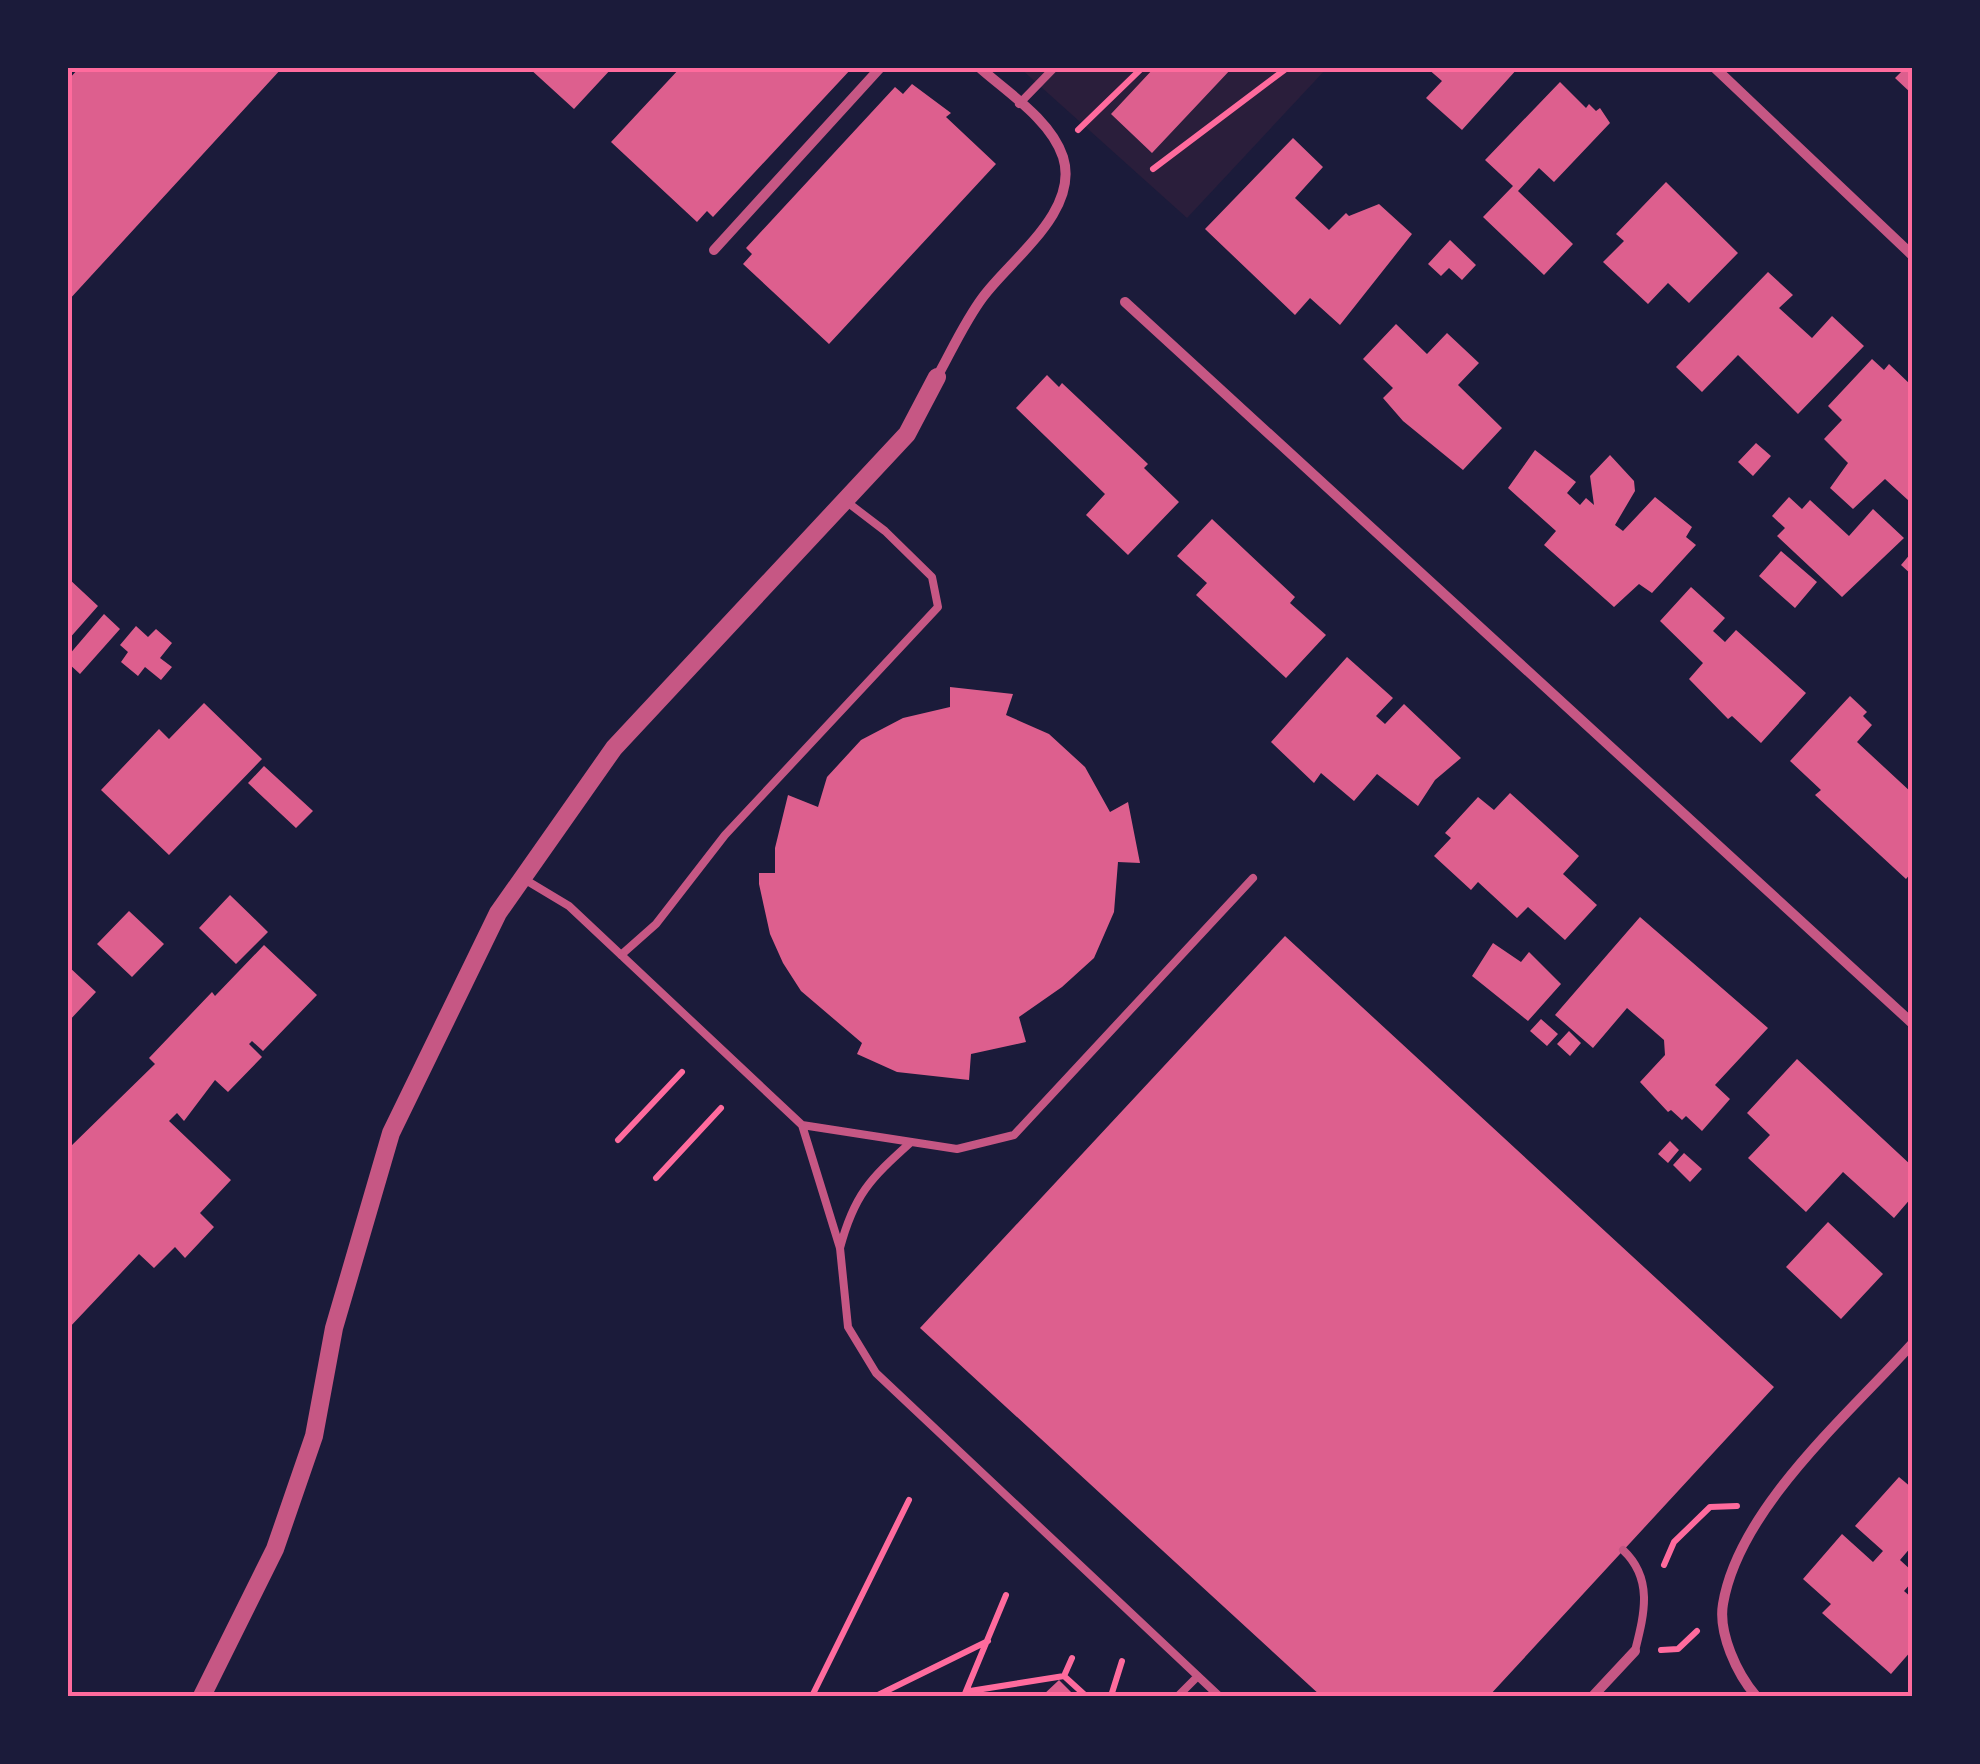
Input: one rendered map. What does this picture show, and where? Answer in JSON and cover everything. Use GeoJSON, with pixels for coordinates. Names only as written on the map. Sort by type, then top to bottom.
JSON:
{"type":"FeatureCollection","features":[{"type":"Feature","properties":{"kind":"street"},"geometry":{"type":"LineString","coordinates":[[714,250],[880,68]]}},
{"type":"Feature","properties":{"kind":"street"},"geometry":{"type":"LineString","coordinates":[[202,1696],[274,1549],[314,1436],[334,1328],[391,1132],[489,929],[614,748],[907,434],[983,298],[1051,216],[1066,187],[1063,157],[1055,143],[980,68]]}},
{"type":"Feature","properties":{"kind":"street"},"geometry":{"type":"LineString","coordinates":[[1716,68],[1912,255]]}},
{"type":"Feature","properties":{"kind":"street"},"geometry":{"type":"LineString","coordinates":[[1125,302],[1912,1023]]}},
{"type":"Feature","properties":{"kind":"street"},"geometry":{"type":"LineString","coordinates":[[1756,1696],[1726,1640],[1722,1607],[1734,1567],[1768,1504],[1912,1344]]}},
{"type":"Feature","properties":{"kind":"street"},"geometry":{"type":"LineString","coordinates":[[1593,1696],[1635,1651]]}},
{"type":"Feature","properties":{"kind":"lane"},"geometry":{"type":"LineString","coordinates":[[1019,104],[1054,68]]}},
{"type":"Feature","properties":{"kind":"lane"},"geometry":{"type":"LineString","coordinates":[[622,955],[656,924],[725,835],[938,607],[932,577],[885,530],[846,501]]}},
{"type":"Feature","properties":{"kind":"lane"},"geometry":{"type":"LineString","coordinates":[[522,877],[570,906],[802,1125],[840,1248],[848,1327],[876,1374],[1220,1696]]}},
{"type":"Feature","properties":{"kind":"lane"},"geometry":{"type":"LineString","coordinates":[[802,1125],[957,1150],[1014,1135],[1253,878]]}},
{"type":"Feature","properties":{"kind":"lane"},"geometry":{"type":"LineString","coordinates":[[840,1248],[850,1210],[862,1188],[911,1142]]}},
{"type":"Feature","properties":{"kind":"lane"},"geometry":{"type":"LineString","coordinates":[[1623,1550],[1635,1561],[1647,1601],[1635,1651]]}},
{"type":"Feature","properties":{"kind":"lane"},"geometry":{"type":"LineString","coordinates":[[1178,1696],[1198,1676]]}},
{"type":"Feature","properties":{"kind":"path"},"geometry":{"type":"LineString","coordinates":[[1077,131],[1142,68]]}},
{"type":"Feature","properties":{"kind":"path"},"geometry":{"type":"LineString","coordinates":[[1153,169],[1286,68]]}},
{"type":"Feature","properties":{"kind":"path"},"geometry":{"type":"LineString","coordinates":[[618,1140],[682,1072]]}},
{"type":"Feature","properties":{"kind":"path"},"geometry":{"type":"LineString","coordinates":[[656,1178],[721,1108]]}},
{"type":"Feature","properties":{"kind":"path"},"geometry":{"type":"LineString","coordinates":[[812,1696],[909,1500]]}},
{"type":"Feature","properties":{"kind":"path"},"geometry":{"type":"LineString","coordinates":[[1647,1601],[1674,1542],[1710,1507],[1768,1504]]}},
{"type":"Feature","properties":{"kind":"path"},"geometry":{"type":"LineString","coordinates":[[967,1694],[1006,1595]]}},
{"type":"Feature","properties":{"kind":"path"},"geometry":{"type":"LineString","coordinates":[[1635,1651],[1678,1649],[1722,1607]]}},
{"type":"Feature","properties":{"kind":"path"},"geometry":{"type":"LineString","coordinates":[[876,1696],[988,1641]]}},
{"type":"Feature","properties":{"kind":"path"},"geometry":{"type":"LineString","coordinates":[[1064,1676],[1072,1658]]}},
{"type":"Feature","properties":{"kind":"path"},"geometry":{"type":"LineString","coordinates":[[1111,1696],[1122,1661]]}},
{"type":"Feature","properties":{"kind":"path"},"geometry":{"type":"LineString","coordinates":[[967,1694],[1064,1676]]}},
{"type":"Feature","properties":{"kind":"path"},"geometry":{"type":"LineString","coordinates":[[1064,1676],[1086,1696]]}},
{"type":"Feature","properties":{"kind":"shaded area"},"geometry":{"type":"Polygon","coordinates":[[[1020,68],[1327,68],[1187,218],[1020,68]]]}},
{"type":"Feature","properties":{"kind":"building"},"geometry":{"type":"Polygon","coordinates":[[[79,68],[282,68],[68,301],[68,80],[79,68]]]}},
{"type":"Feature","properties":{"kind":"building"},"geometry":{"type":"Polygon","coordinates":[[[529,68],[612,68],[574,109],[529,68]]]}},
{"type":"Feature","properties":{"kind":"building"},"geometry":{"type":"Polygon","coordinates":[[[680,68],[852,68],[713,217],[707,211],[697,222],[611,142],[680,68]]]}},
{"type":"Feature","properties":{"kind":"building"},"geometry":{"type":"Polygon","coordinates":[[[1154,68],[1232,68],[1152,153],[1111,114],[1154,68]]]}},
{"type":"Feature","properties":{"kind":"building"},"geometry":{"type":"Polygon","coordinates":[[[1427,68],[1518,68],[1462,130],[1426,98],[1442,81],[1427,68]]]}},
{"type":"Feature","properties":{"kind":"building"},"geometry":{"type":"Polygon","coordinates":[[[1905,68],[1912,68],[1912,94],[1895,78],[1905,68]]]}},
{"type":"Feature","properties":{"kind":"building"},"geometry":{"type":"Polygon","coordinates":[[[1560,82],[1586,108],[1589,104],[1596,111],[1600,108],[1610,123],[1554,182],[1539,168],[1518,191],[1573,244],[1544,275],[1483,217],[1513,186],[1485,160],[1560,82]]]}},
{"type":"Feature","properties":{"kind":"building"},"geometry":{"type":"Polygon","coordinates":[[[912,84],[951,113],[946,117],[996,164],[829,344],[743,264],[752,254],[746,248],[895,87],[903,94],[912,84]]]}},
{"type":"Feature","properties":{"kind":"building"},"geometry":{"type":"Polygon","coordinates":[[[1293,138],[1323,167],[1295,198],[1329,230],[1346,213],[1349,216],[1379,204],[1412,234],[1340,325],[1310,298],[1295,315],[1205,229],[1293,138]]]}},
{"type":"Feature","properties":{"kind":"building"},"geometry":{"type":"Polygon","coordinates":[[[1666,182],[1738,253],[1689,303],[1668,283],[1648,304],[1603,262],[1624,241],[1616,234],[1666,182]]]}},
{"type":"Feature","properties":{"kind":"building"},"geometry":{"type":"Polygon","coordinates":[[[1450,240],[1476,265],[1462,280],[1449,268],[1441,276],[1428,264],[1450,240]]]}},
{"type":"Feature","properties":{"kind":"building"},"geometry":{"type":"Polygon","coordinates":[[[1768,272],[1793,295],[1779,308],[1812,338],[1832,316],[1864,346],[1798,414],[1738,355],[1702,392],[1676,367],[1768,272]]]}},
{"type":"Feature","properties":{"kind":"building"},"geometry":{"type":"Polygon","coordinates":[[[1396,324],[1427,354],[1447,333],[1479,363],[1458,385],[1502,428],[1463,470],[1403,421],[1383,398],[1393,388],[1363,359],[1396,324]]]}},
{"type":"Feature","properties":{"kind":"building"},"geometry":{"type":"Polygon","coordinates":[[[1872,359],[1884,370],[1889,364],[1912,386],[1912,497],[1909,501],[1885,479],[1853,509],[1830,488],[1848,463],[1824,439],[1842,420],[1828,406],[1872,359]]]}},
{"type":"Feature","properties":{"kind":"building"},"geometry":{"type":"Polygon","coordinates":[[[1047,375],[1059,387],[1062,383],[1148,464],[1144,468],[1179,502],[1128,555],[1086,515],[1105,494],[1016,408],[1047,375]]]}},
{"type":"Feature","properties":{"kind":"building"},"geometry":{"type":"Polygon","coordinates":[[[1756,443],[1771,456],[1753,476],[1738,462],[1756,443]]]}},
{"type":"Feature","properties":{"kind":"building"},"geometry":{"type":"Polygon","coordinates":[[[1535,450],[1576,482],[1567,493],[1580,505],[1586,498],[1594,505],[1590,476],[1610,455],[1634,481],[1635,491],[1615,525],[1623,531],[1655,497],[1692,527],[1686,537],[1696,545],[1652,593],[1639,584],[1614,607],[1544,545],[1556,531],[1508,488],[1535,450]]]}},
{"type":"Feature","properties":{"kind":"building"},"geometry":{"type":"Polygon","coordinates":[[[1789,497],[1802,509],[1810,500],[1849,536],[1873,509],[1904,538],[1842,597],[1777,536],[1785,528],[1772,516],[1789,497]]]}},
{"type":"Feature","properties":{"kind":"building"},"geometry":{"type":"Polygon","coordinates":[[[1212,519],[1295,597],[1290,603],[1326,635],[1286,678],[1196,595],[1207,583],[1177,556],[1212,519]]]}},
{"type":"Feature","properties":{"kind":"building"},"geometry":{"type":"Polygon","coordinates":[[[1781,551],[1817,582],[1795,608],[1759,576],[1781,551]]]}},
{"type":"Feature","properties":{"kind":"building"},"geometry":{"type":"Polygon","coordinates":[[[1912,552],[1912,575],[1901,565],[1912,552]]]}},
{"type":"Feature","properties":{"kind":"building"},"geometry":{"type":"Polygon","coordinates":[[[68,578],[98,606],[68,640],[68,578]]]}},
{"type":"Feature","properties":{"kind":"building"},"geometry":{"type":"Polygon","coordinates":[[[1691,587],[1725,618],[1713,631],[1725,642],[1736,630],[1806,693],[1761,743],[1732,716],[1728,719],[1689,679],[1703,663],[1660,621],[1691,587]]]}},
{"type":"Feature","properties":{"kind":"building"},"geometry":{"type":"Polygon","coordinates":[[[104,614],[120,629],[80,674],[68,663],[68,656],[104,614]]]}},
{"type":"Feature","properties":{"kind":"building"},"geometry":{"type":"Polygon","coordinates":[[[136,626],[148,637],[156,629],[172,643],[160,658],[172,667],[161,680],[145,667],[138,676],[121,662],[128,652],[120,645],[136,626]]]}},
{"type":"Feature","properties":{"kind":"building"},"geometry":{"type":"Polygon","coordinates":[[[1347,657],[1393,698],[1376,716],[1385,724],[1404,704],[1461,758],[1435,780],[1418,806],[1377,774],[1354,801],[1321,773],[1314,783],[1271,742],[1347,657]]]}},
{"type":"Feature","properties":{"kind":"building"},"geometry":{"type":"Polygon","coordinates":[[[950,687],[1013,694],[1006,715],[1049,734],[1085,767],[1110,812],[1128,802],[1140,863],[1118,862],[1114,912],[1094,958],[1062,987],[1019,1017],[1026,1042],[971,1054],[969,1080],[897,1072],[857,1054],[862,1043],[801,991],[783,963],[770,934],[759,884],[759,873],[775,873],[775,848],[788,795],[818,807],[827,777],[861,740],[903,718],[950,707],[950,687]]]}},
{"type":"Feature","properties":{"kind":"building"},"geometry":{"type":"Polygon","coordinates":[[[1850,696],[1867,712],[1863,716],[1872,725],[1857,742],[1912,793],[1912,872],[1906,879],[1815,795],[1821,790],[1790,761],[1850,696]]]}},
{"type":"Feature","properties":{"kind":"building"},"geometry":{"type":"Polygon","coordinates":[[[204,703],[262,759],[169,855],[101,790],[159,729],[169,739],[204,703]]]}},
{"type":"Feature","properties":{"kind":"building"},"geometry":{"type":"Polygon","coordinates":[[[264,766],[313,811],[296,828],[248,783],[264,766]]]}},
{"type":"Feature","properties":{"kind":"building"},"geometry":{"type":"Polygon","coordinates":[[[1510,793],[1579,856],[1563,874],[1597,905],[1565,940],[1528,907],[1517,918],[1478,882],[1471,890],[1434,856],[1451,838],[1445,833],[1478,797],[1494,810],[1510,793]]]}},
{"type":"Feature","properties":{"kind":"building"},"geometry":{"type":"Polygon","coordinates":[[[230,895],[268,932],[236,964],[199,928],[230,895]]]}},
{"type":"Feature","properties":{"kind":"building"},"geometry":{"type":"Polygon","coordinates":[[[129,911],[164,944],[132,977],[97,944],[129,911]]]}},
{"type":"Feature","properties":{"kind":"building"},"geometry":{"type":"Polygon","coordinates":[[[1640,917],[1768,1028],[1715,1085],[1730,1099],[1702,1131],[1686,1116],[1682,1120],[1671,1110],[1668,1112],[1640,1082],[1665,1055],[1664,1040],[1627,1008],[1593,1048],[1555,1015],[1640,917]]]}},
{"type":"Feature","properties":{"kind":"building"},"geometry":{"type":"Polygon","coordinates":[[[1285,936],[1774,1387],[1489,1696],[1321,1696],[920,1328],[1285,936]]]}},
{"type":"Feature","properties":{"kind":"building"},"geometry":{"type":"Polygon","coordinates":[[[1493,943],[1521,962],[1529,952],[1561,984],[1528,1021],[1472,976],[1493,943]]]}},
{"type":"Feature","properties":{"kind":"building"},"geometry":{"type":"Polygon","coordinates":[[[264,945],[317,995],[263,1051],[252,1041],[249,1044],[262,1057],[228,1092],[215,1080],[184,1121],[177,1113],[169,1121],[231,1180],[200,1213],[214,1227],[185,1258],[175,1247],[154,1268],[139,1254],[68,1329],[68,1149],[155,1064],[149,1058],[212,992],[215,996],[264,945]]]}},
{"type":"Feature","properties":{"kind":"building"},"geometry":{"type":"Polygon","coordinates":[[[68,966],[96,992],[68,1022],[68,966]]]}},
{"type":"Feature","properties":{"kind":"building"},"geometry":{"type":"Polygon","coordinates":[[[1541,1019],[1558,1034],[1547,1046],[1530,1031],[1541,1019]]]}},
{"type":"Feature","properties":{"kind":"building"},"geometry":{"type":"Polygon","coordinates":[[[1569,1031],[1581,1043],[1570,1056],[1557,1044],[1569,1031]]]}},
{"type":"Feature","properties":{"kind":"building"},"geometry":{"type":"Polygon","coordinates":[[[1797,1059],[1912,1166],[1912,1197],[1894,1218],[1843,1172],[1806,1212],[1748,1158],[1770,1135],[1747,1113],[1797,1059]]]}},
{"type":"Feature","properties":{"kind":"building"},"geometry":{"type":"Polygon","coordinates":[[[1670,1141],[1679,1150],[1668,1163],[1658,1154],[1670,1141]]]}},
{"type":"Feature","properties":{"kind":"building"},"geometry":{"type":"Polygon","coordinates":[[[1684,1153],[1702,1169],[1690,1182],[1673,1165],[1684,1153]]]}},
{"type":"Feature","properties":{"kind":"building"},"geometry":{"type":"Polygon","coordinates":[[[1828,1222],[1883,1274],[1841,1319],[1786,1267],[1828,1222]]]}},
{"type":"Feature","properties":{"kind":"building"},"geometry":{"type":"Polygon","coordinates":[[[1899,1477],[1912,1488],[1912,1546],[1900,1560],[1912,1571],[1912,1582],[1904,1591],[1912,1598],[1912,1650],[1891,1674],[1822,1613],[1831,1604],[1803,1579],[1842,1534],[1873,1562],[1883,1551],[1855,1526],[1899,1477]]]}},
{"type":"Feature","properties":{"kind":"building"},"geometry":{"type":"Polygon","coordinates":[[[1059,1680],[1075,1696],[1042,1696],[1059,1680]]]}}]}
